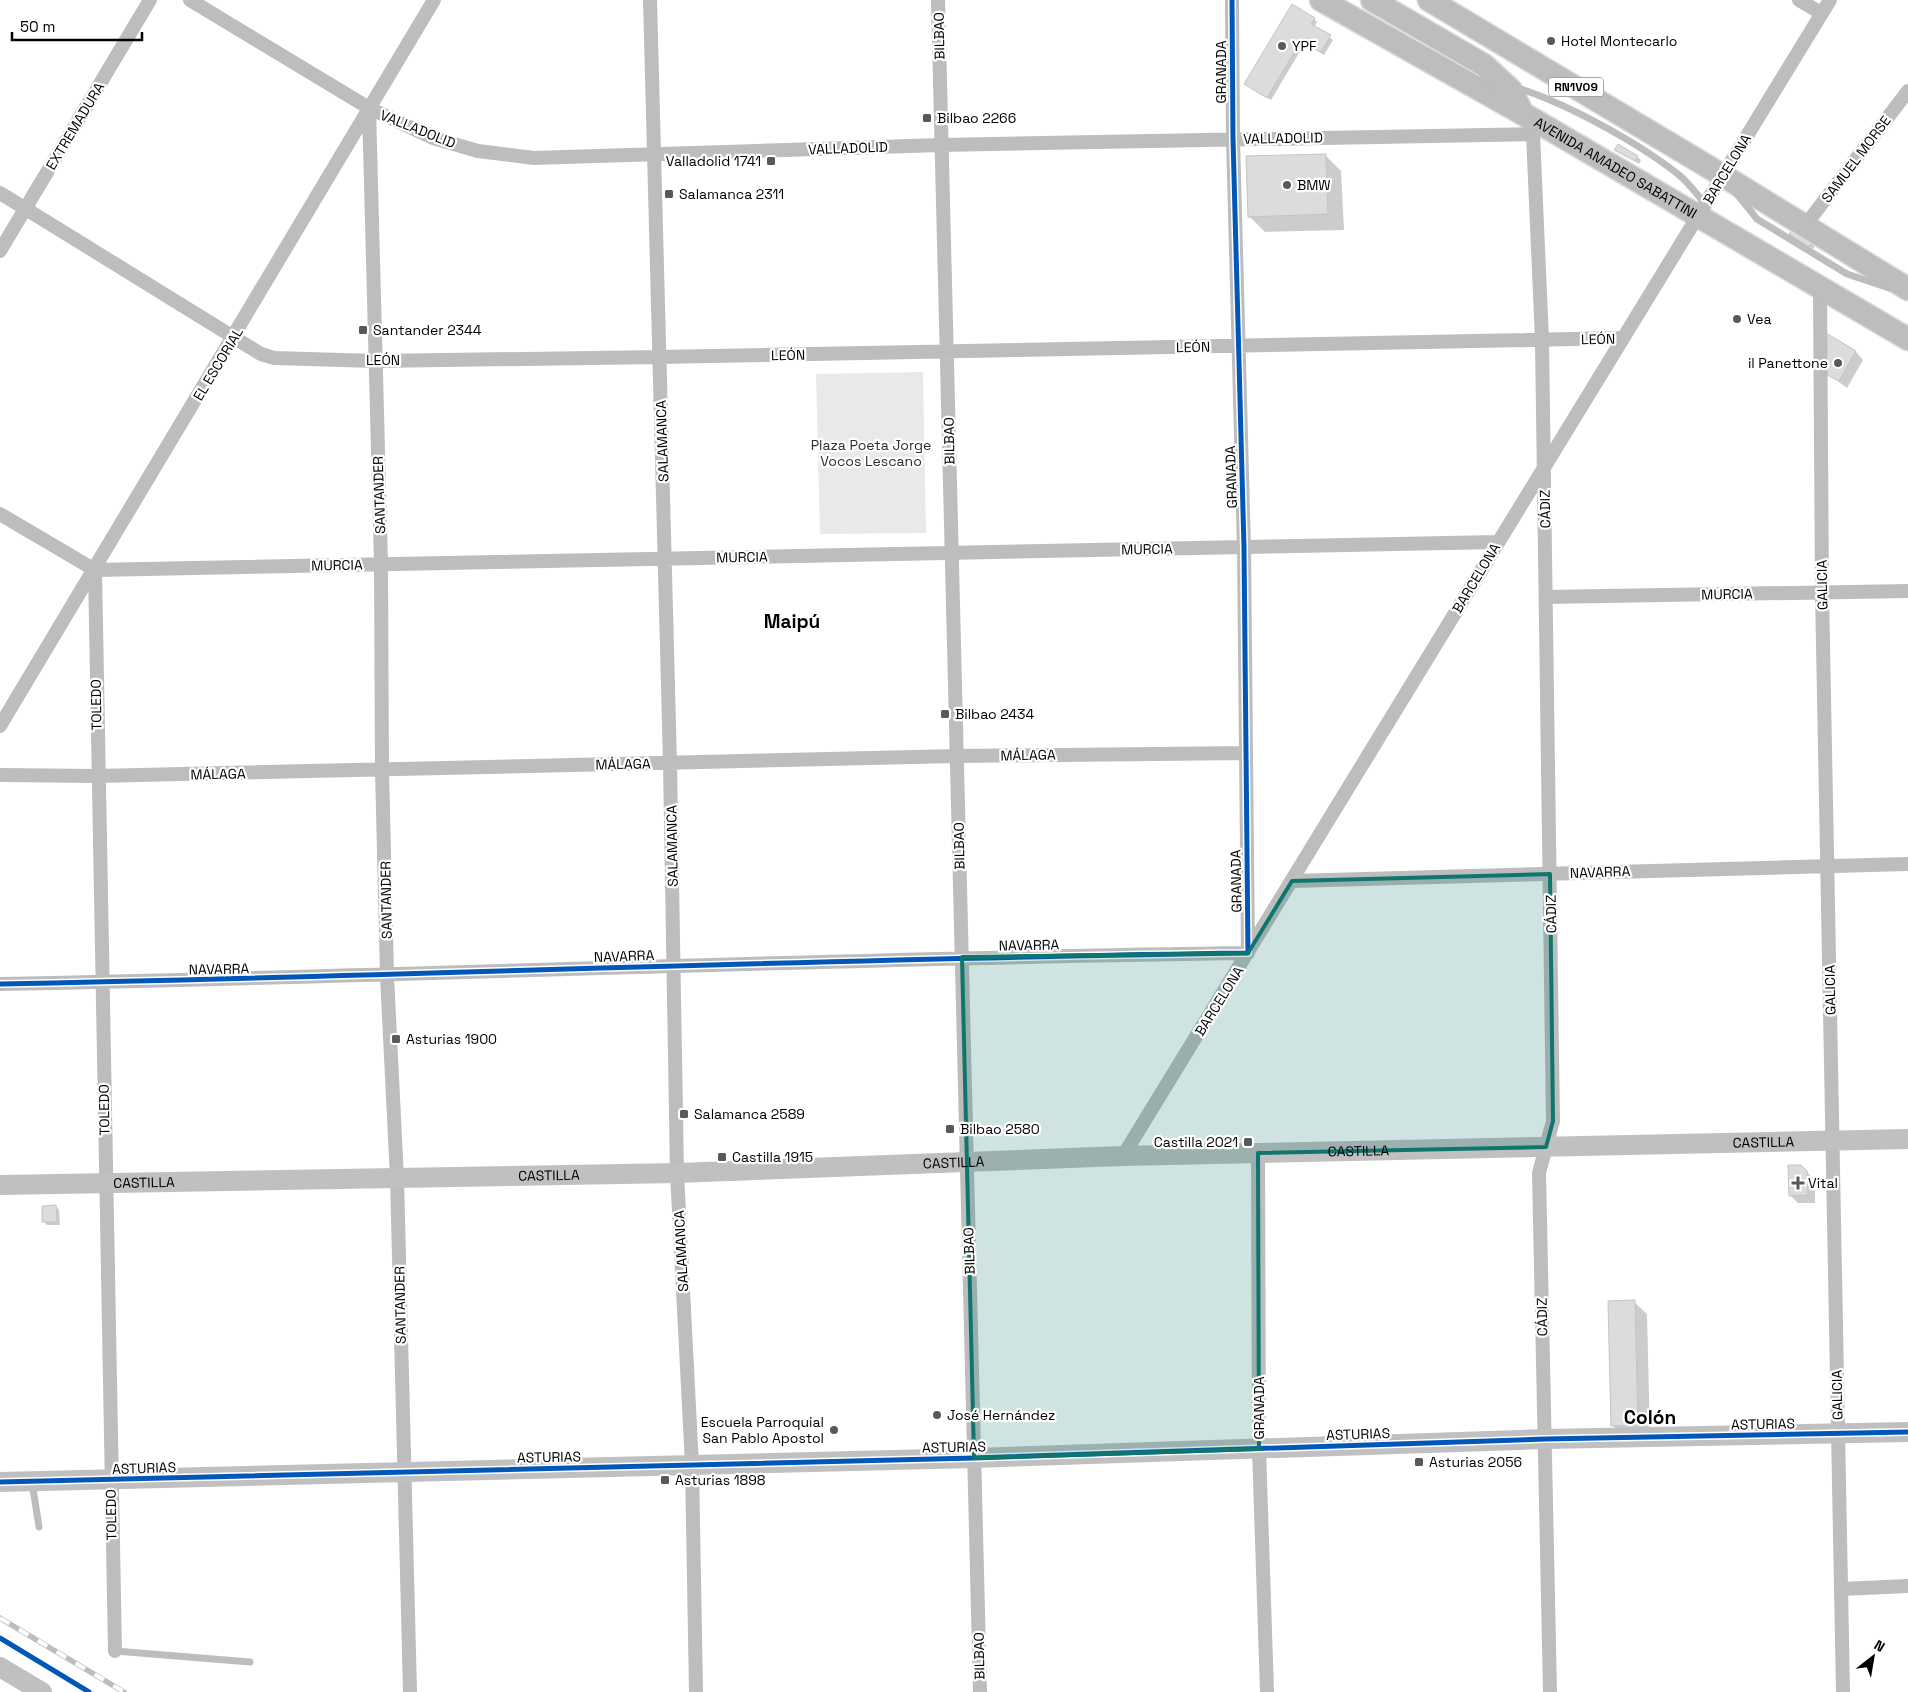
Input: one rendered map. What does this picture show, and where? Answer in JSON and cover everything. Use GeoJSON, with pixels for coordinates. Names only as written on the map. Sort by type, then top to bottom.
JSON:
{"type":"FeatureCollection","features":[{"type":"Feature","properties":{"kind":"main road","name":"AVENIDA AMADEO SABATTINI"},"geometry":{"type":"LineString","coordinates":[[1321,0],[1430,62],[1532,124],[1708,213],[1734,238],[1908,339]]}},
{"type":"Feature","properties":{"kind":"main road"},"geometry":{"type":"LineString","coordinates":[[1372,0],[1472,57],[1532,124]]}},
{"type":"Feature","properties":{"kind":"main road","name":"RN1V09"},"geometry":{"type":"LineString","coordinates":[[1430,0],[1908,289]]}},
{"type":"Feature","properties":{"kind":"street","name":"EXTREMADURA"},"geometry":{"type":"LineString","coordinates":[[0,251],[150,0]]}},
{"type":"Feature","properties":{"kind":"street","name":"VALLADOLID"},"geometry":{"type":"LineString","coordinates":[[190,0],[369,108],[433,138],[478,151],[534,158],[1233,138],[1532,124]]}},
{"type":"Feature","properties":{"kind":"street","name":"EL ESCORIAL"},"geometry":{"type":"LineString","coordinates":[[0,726],[434,0]]}},
{"type":"Feature","properties":{"kind":"street","name":"SALAMANCA"},"geometry":{"type":"LineString","coordinates":[[650,0],[670,763],[677,1173],[692,1465],[696,1692]]}},
{"type":"Feature","properties":{"kind":"street","name":"BILBAO"},"geometry":{"type":"LineString","coordinates":[[938,0],[980,1692]]}},
{"type":"Feature","properties":{"kind":"street","name":"GRANADA"},"geometry":{"type":"LineString","coordinates":[[1232,0],[1233,138],[1244,548],[1248,953]]}},
{"type":"Feature","properties":{"kind":"street"},"geometry":{"type":"LineString","coordinates":[[1799,0],[1821,14]]}},
{"type":"Feature","properties":{"kind":"street","name":"BARCELONA"},"geometry":{"type":"LineString","coordinates":[[1123,1156],[1623,338],[1708,213],[1722,175],[1830,0]]}},
{"type":"Feature","properties":{"kind":"street","name":"SAMUEL MORSE"},"geometry":{"type":"LineString","coordinates":[[1804,227],[1908,91]]}},
{"type":"Feature","properties":{"kind":"street","name":"SANTANDER"},"geometry":{"type":"LineString","coordinates":[[369,108],[381,564],[382,770],[387,976],[397,1178],[410,1692]]}},
{"type":"Feature","properties":{"kind":"street","name":"CÁDIZ"},"geometry":{"type":"LineString","coordinates":[[1532,124],[1542,340],[1553,1121],[1540,1173],[1550,1692]]}},
{"type":"Feature","properties":{"kind":"street","name":"LEÓN"},"geometry":{"type":"LineString","coordinates":[[0,193],[261,354],[274,358],[375,361],[659,357],[1623,338]]}},
{"type":"Feature","properties":{"kind":"street","name":"GALICIA"},"geometry":{"type":"LineString","coordinates":[[1820,288],[1822,592],[1843,1692]]}},
{"type":"Feature","properties":{"kind":"street"},"geometry":{"type":"LineString","coordinates":[[0,514],[95,570]]}},
{"type":"Feature","properties":{"kind":"street","name":"MURCIA"},"geometry":{"type":"LineString","coordinates":[[95,570],[1498,542]]}},
{"type":"Feature","properties":{"kind":"street","name":"TOLEDO"},"geometry":{"type":"LineString","coordinates":[[95,570],[110,1480],[115,1650]]}},
{"type":"Feature","properties":{"kind":"street","name":"MURCIA"},"geometry":{"type":"LineString","coordinates":[[1546,597],[1908,591]]}},
{"type":"Feature","properties":{"kind":"street","name":"MÁLAGA"},"geometry":{"type":"LineString","coordinates":[[0,775],[97,776],[956,756],[1246,753]]}},
{"type":"Feature","properties":{"kind":"street","name":"NAVARRA"},"geometry":{"type":"LineString","coordinates":[[1292,881],[1908,864]]}},
{"type":"Feature","properties":{"kind":"street","name":"NAVARRA"},"geometry":{"type":"LineString","coordinates":[[0,984],[387,976],[674,965],[962,957],[1248,953]]}},
{"type":"Feature","properties":{"kind":"street","name":"CASTILLA"},"geometry":{"type":"LineString","coordinates":[[0,1185],[677,1173],[1123,1156],[1908,1139]]}},
{"type":"Feature","properties":{"kind":"street","name":"GRANADA"},"geometry":{"type":"LineString","coordinates":[[1258,1153],[1259,1449],[1266,1692]]}},
{"type":"Feature","properties":{"kind":"street","name":"ASTURIAS"},"geometry":{"type":"LineString","coordinates":[[0,1482],[974,1458],[1544,1439],[1908,1432]]}},
{"type":"Feature","properties":{"kind":"street"},"geometry":{"type":"LineString","coordinates":[[1841,1589],[1908,1586]]}},
{"type":"Feature","properties":{"kind":"street"},"geometry":{"type":"LineString","coordinates":[[0,1666],[42,1692]]}},
{"type":"Feature","properties":{"kind":"lane"},"geometry":{"type":"LineString","coordinates":[[1430,62],[1468,73]]}},
{"type":"Feature","properties":{"kind":"lane"},"geometry":{"type":"LineString","coordinates":[[1496,82],[1527,91],[1564,106],[1624,138],[1680,175],[1708,213]]}},
{"type":"Feature","properties":{"kind":"lane"},"geometry":{"type":"LineString","coordinates":[[1722,175],[1757,219],[1847,274],[1908,294]]}},
{"type":"Feature","properties":{"kind":"lane"},"geometry":{"type":"LineString","coordinates":[[32,1482],[39,1527]]}},
{"type":"Feature","properties":{"kind":"lane"},"geometry":{"type":"LineString","coordinates":[[115,1650],[250,1662]]}},
{"type":"Feature","properties":{"kind":"highlighted area"},"geometry":{"type":"Polygon","coordinates":[[[1550,874],[1553,1121],[1546,1147],[1258,1153],[1259,1449],[974,1458],[962,957],[1248,953],[1292,881],[1550,874]]]}},
{"type":"Feature","properties":{"kind":"green space","name":"Plaza Poeta Jorge Vocos Lescano"},"geometry":{"type":"Polygon","coordinates":[[[923,372],[926,533],[820,534],[816,374],[923,372]]]}},
{"type":"Feature","properties":{"kind":"building","name":"YPF"},"geometry":{"type":"Polygon","coordinates":[[[1292,4],[1315,18],[1311,24],[1331,35],[1321,52],[1301,41],[1267,98],[1244,84],[1292,4]]]}},
{"type":"Feature","properties":{"kind":"building"},"geometry":{"type":"Polygon","coordinates":[[[1618,144],[1638,156],[1635,161],[1614,150],[1618,144]]]}},
{"type":"Feature","properties":{"kind":"building","name":"BMW"},"geometry":{"type":"Polygon","coordinates":[[[1326,154],[1328,214],[1248,217],[1246,156],[1326,154]]]}},
{"type":"Feature","properties":{"kind":"building"},"geometry":{"type":"Polygon","coordinates":[[[1793,228],[1813,240],[1809,247],[1789,234],[1793,228]]]}},
{"type":"Feature","properties":{"kind":"building","name":"il Panettone"},"geometry":{"type":"Polygon","coordinates":[[[1826,333],[1856,351],[1839,381],[1827,375],[1826,333]]]}},
{"type":"Feature","properties":{"kind":"building","name":"Vital"},"geometry":{"type":"Polygon","coordinates":[[[1788,1165],[1801,1165],[1807,1171],[1808,1195],[1789,1196],[1788,1165]]]}},
{"type":"Feature","properties":{"kind":"building"},"geometry":{"type":"Polygon","coordinates":[[[56,1205],[57,1222],[42,1222],[42,1206],[56,1205]]]}},
{"type":"Feature","properties":{"kind":"building"},"geometry":{"type":"Polygon","coordinates":[[[1635,1300],[1638,1425],[1611,1426],[1608,1301],[1635,1300]]]}},
{"type":"Feature","properties":{"kind":"railway"},"geometry":{"type":"LineString","coordinates":[[0,1618],[124,1692]]}},
{"type":"Feature","properties":{"kind":"cycle path"},"geometry":{"type":"LineString","coordinates":[[0,984],[1092,955],[1248,953],[1244,548],[1233,138],[1232,0]]}},
{"type":"Feature","properties":{"kind":"cycle path"},"geometry":{"type":"LineString","coordinates":[[0,1482],[974,1458],[1545,1439],[1908,1432]]}},
{"type":"Feature","properties":{"kind":"cycle path"},"geometry":{"type":"LineString","coordinates":[[0,1638],[89,1692]]}},
{"type":"Feature","properties":{"kind":"place","name":"Hotel Montecarlo"},"geometry":{"type":"Point","coordinates":[1551,41]}},
{"type":"Feature","properties":{"kind":"place","name":"YPF"},"geometry":{"type":"Point","coordinates":[1282,46]}},
{"type":"Feature","properties":{"kind":"place","name":"Bilbao 2266"},"geometry":{"type":"Point","coordinates":[927,118]}},
{"type":"Feature","properties":{"kind":"place","name":"Valladolid 1741"},"geometry":{"type":"Point","coordinates":[771,161]}},
{"type":"Feature","properties":{"kind":"place","name":"BMW"},"geometry":{"type":"Point","coordinates":[1287,185]}},
{"type":"Feature","properties":{"kind":"place","name":"Salamanca 2311"},"geometry":{"type":"Point","coordinates":[669,194]}},
{"type":"Feature","properties":{"kind":"place","name":"Vea"},"geometry":{"type":"Point","coordinates":[1737,319]}},
{"type":"Feature","properties":{"kind":"place","name":"Santander 2344"},"geometry":{"type":"Point","coordinates":[363,330]}},
{"type":"Feature","properties":{"kind":"place","name":"il Panettone"},"geometry":{"type":"Point","coordinates":[1838,363]}},
{"type":"Feature","properties":{"kind":"place","name":"Bilbao 2434"},"geometry":{"type":"Point","coordinates":[945,714]}},
{"type":"Feature","properties":{"kind":"place","name":"Asturias 1900"},"geometry":{"type":"Point","coordinates":[396,1039]}},
{"type":"Feature","properties":{"kind":"place","name":"Salamanca 2589"},"geometry":{"type":"Point","coordinates":[684,1114]}},
{"type":"Feature","properties":{"kind":"place","name":"Bilbao 2580"},"geometry":{"type":"Point","coordinates":[950,1129]}},
{"type":"Feature","properties":{"kind":"place","name":"Castilla 2021"},"geometry":{"type":"Point","coordinates":[1248,1142]}},
{"type":"Feature","properties":{"kind":"place","name":"Castilla 1915"},"geometry":{"type":"Point","coordinates":[722,1157]}},
{"type":"Feature","properties":{"kind":"place","name":"Vital"},"geometry":{"type":"Point","coordinates":[1798,1183]}},
{"type":"Feature","properties":{"kind":"place","name":"José Hernández"},"geometry":{"type":"Point","coordinates":[937,1415]}},
{"type":"Feature","properties":{"kind":"place","name":"Escuela Parroquial San Pablo Apostol"},"geometry":{"type":"Point","coordinates":[834,1430]}},
{"type":"Feature","properties":{"kind":"place","name":"Asturias 2056"},"geometry":{"type":"Point","coordinates":[1419,1462]}},
{"type":"Feature","properties":{"kind":"place","name":"Asturias 1898"},"geometry":{"type":"Point","coordinates":[665,1480]}},
{"type":"Feature","properties":{"kind":"district","name":"Maipú"},"geometry":{"type":"Point","coordinates":[792,621]}},
{"type":"Feature","properties":{"kind":"district","name":"Colón"},"geometry":{"type":"Point","coordinates":[1650,1417]}}]}
